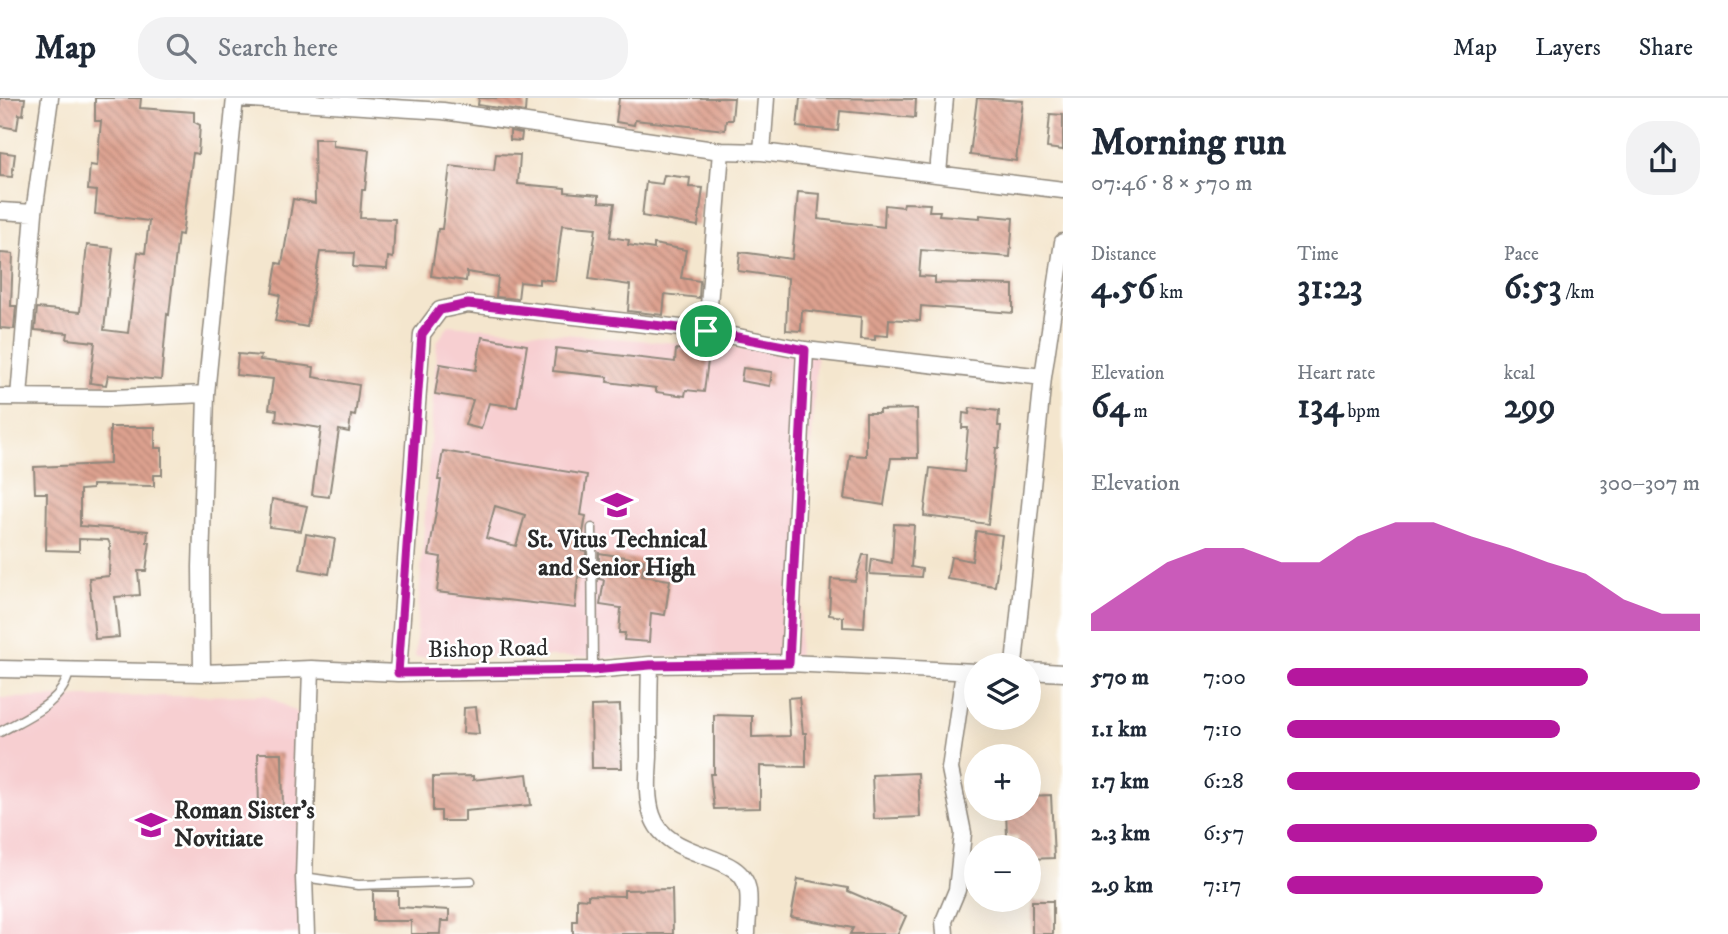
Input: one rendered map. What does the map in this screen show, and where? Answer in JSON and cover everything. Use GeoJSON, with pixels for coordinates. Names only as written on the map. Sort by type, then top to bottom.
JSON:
{"type":"FeatureCollection","features":[{"type":"Feature","properties":{"kind":"street"},"geometry":{"type":"LineString","coordinates":[[19,397],[34,213],[50,98]]}},
{"type":"Feature","properties":{"kind":"street"},"geometry":{"type":"LineString","coordinates":[[202,673],[201,567],[206,394],[234,98],[443,104],[721,151],[762,152],[1063,190]]}},
{"type":"Feature","properties":{"kind":"street"},"geometry":{"type":"LineString","coordinates":[[762,152],[766,98]]}},
{"type":"Feature","properties":{"kind":"street"},"geometry":{"type":"LineString","coordinates":[[938,173],[945,98]]}},
{"type":"Feature","properties":{"kind":"street"},"geometry":{"type":"LineString","coordinates":[[706,331],[721,151]]}},
{"type":"Feature","properties":{"kind":"street"},"geometry":{"type":"LineString","coordinates":[[0,211],[34,213]]}},
{"type":"Feature","properties":{"kind":"street"},"geometry":{"type":"LineString","coordinates":[[1015,653],[1043,377],[1063,242]]}},
{"type":"Feature","properties":{"kind":"street"},"geometry":{"type":"LineString","coordinates":[[398,673],[422,334],[440,310],[468,304],[706,331],[805,350],[1043,377]]}},
{"type":"Feature","properties":{"kind":"street"},"geometry":{"type":"LineString","coordinates":[[789,663],[805,350]]}},
{"type":"Feature","properties":{"kind":"street"},"geometry":{"type":"LineString","coordinates":[[0,397],[100,398],[206,394]]}},
{"type":"Feature","properties":{"kind":"street","name":"Bishop Road"},"geometry":{"type":"LineString","coordinates":[[0,669],[202,673],[311,669],[398,673],[789,663],[964,672]]}},
{"type":"Feature","properties":{"kind":"street"},"geometry":{"type":"LineString","coordinates":[[650,665],[648,792],[652,817],[664,836],[693,853],[725,863],[740,873],[748,890],[747,934]]}},
{"type":"Feature","properties":{"kind":"street"},"geometry":{"type":"LineString","coordinates":[[306,934],[304,877],[311,669]]}},
{"type":"Feature","properties":{"kind":"street"},"geometry":{"type":"LineString","coordinates":[[1041,672],[1063,673]]}},
{"type":"Feature","properties":{"kind":"street"},"geometry":{"type":"LineString","coordinates":[[945,934],[944,921],[957,890],[963,833],[950,769],[964,701]]}},
{"type":"Feature","properties":{"kind":"lane"},"geometry":{"type":"LineString","coordinates":[[592,528],[593,670]]}},
{"type":"Feature","properties":{"kind":"lane"},"geometry":{"type":"LineString","coordinates":[[0,732],[47,704],[61,692],[68,680],[69,671]]}},
{"type":"Feature","properties":{"kind":"lane"},"geometry":{"type":"LineString","coordinates":[[304,877],[358,885],[471,881]]}},
{"type":"Feature","properties":{"kind":"shaded area","name":"St. Vitus Technical and Senior High"},"geometry":{"type":"Polygon","coordinates":[[[449,325],[817,354],[798,657],[415,657],[437,342],[449,325]]]}},
{"type":"Feature","properties":{"kind":"shaded area","name":"Roman Sister's Novitiate"},"geometry":{"type":"Polygon","coordinates":[[[266,695],[302,715],[300,934],[0,934],[0,698],[266,695]]]}},
{"type":"Feature","properties":{"kind":"building"},"geometry":{"type":"Polygon","coordinates":[[[0,98],[25,98],[23,115],[19,114],[17,129],[0,126],[0,98]]]}},
{"type":"Feature","properties":{"kind":"building"},"geometry":{"type":"Polygon","coordinates":[[[95,98],[141,98],[140,108],[194,112],[194,122],[200,125],[198,154],[193,153],[182,235],[178,234],[161,380],[108,375],[106,385],[90,383],[95,342],[67,339],[68,333],[35,330],[37,308],[80,312],[87,245],[113,248],[104,330],[128,333],[138,252],[145,253],[149,221],[95,214],[97,191],[88,190],[90,165],[97,166],[101,121],[95,121],[95,98]]]}},
{"type":"Feature","properties":{"kind":"building"},"geometry":{"type":"Polygon","coordinates":[[[479,98],[526,98],[525,112],[478,105],[479,98]]]}},
{"type":"Feature","properties":{"kind":"building"},"geometry":{"type":"Polygon","coordinates":[[[619,98],[734,98],[732,120],[726,120],[725,130],[635,120],[634,125],[616,122],[619,98]]]}},
{"type":"Feature","properties":{"kind":"building"},"geometry":{"type":"Polygon","coordinates":[[[800,98],[916,99],[915,118],[840,111],[838,131],[797,127],[800,98]]]}},
{"type":"Feature","properties":{"kind":"building"},"geometry":{"type":"Polygon","coordinates":[[[977,98],[1023,101],[1016,161],[970,155],[977,98]]]}},
{"type":"Feature","properties":{"kind":"building"},"geometry":{"type":"Polygon","coordinates":[[[1050,114],[1063,115],[1063,150],[1047,148],[1050,114]]]}},
{"type":"Feature","properties":{"kind":"building"},"geometry":{"type":"Polygon","coordinates":[[[510,131],[522,133],[521,141],[510,140],[510,131]]]}},
{"type":"Feature","properties":{"kind":"building"},"geometry":{"type":"Polygon","coordinates":[[[314,139],[333,139],[333,146],[369,150],[360,218],[395,219],[393,258],[388,257],[387,269],[353,267],[354,253],[320,252],[307,327],[275,321],[280,295],[272,293],[277,263],[282,264],[293,199],[315,203],[314,139]]]}},
{"type":"Feature","properties":{"kind":"building"},"geometry":{"type":"Polygon","coordinates":[[[0,152],[15,154],[12,177],[0,176],[0,152]]]}},
{"type":"Feature","properties":{"kind":"building"},"geometry":{"type":"Polygon","coordinates":[[[496,154],[520,155],[518,184],[565,188],[565,192],[599,195],[599,202],[615,203],[610,237],[629,240],[628,245],[654,249],[654,244],[686,250],[681,278],[700,281],[699,298],[665,294],[663,315],[628,311],[630,285],[589,279],[596,228],[562,225],[555,281],[539,279],[539,284],[520,282],[518,299],[496,297],[498,277],[467,272],[466,281],[431,276],[438,229],[442,229],[450,166],[494,171],[496,154]]]}},
{"type":"Feature","properties":{"kind":"building"},"geometry":{"type":"Polygon","coordinates":[[[664,175],[690,178],[689,187],[703,188],[698,226],[642,216],[646,182],[662,184],[664,175]]]}},
{"type":"Feature","properties":{"kind":"building"},"geometry":{"type":"Polygon","coordinates":[[[798,192],[820,194],[818,219],[884,227],[885,205],[903,207],[904,203],[930,204],[929,211],[940,211],[939,215],[1013,218],[1010,257],[921,250],[919,276],[935,277],[935,283],[1013,285],[1013,313],[921,306],[920,321],[889,319],[888,336],[875,335],[875,340],[860,339],[861,317],[802,310],[801,331],[786,330],[788,278],[738,271],[740,252],[792,259],[798,192]]]}},
{"type":"Feature","properties":{"kind":"building"},"geometry":{"type":"Polygon","coordinates":[[[0,253],[13,254],[11,306],[16,306],[14,329],[0,328],[0,253]]]}},
{"type":"Feature","properties":{"kind":"building"},"geometry":{"type":"Polygon","coordinates":[[[482,337],[527,345],[517,407],[489,403],[481,429],[465,425],[473,400],[435,394],[440,364],[476,370],[482,337]]]}},
{"type":"Feature","properties":{"kind":"building"},"geometry":{"type":"Polygon","coordinates":[[[556,348],[675,362],[676,349],[709,353],[704,392],[686,390],[685,396],[656,392],[656,388],[607,382],[608,377],[553,371],[556,348]]]}},
{"type":"Feature","properties":{"kind":"building"},"geometry":{"type":"Polygon","coordinates":[[[238,354],[261,356],[260,360],[314,367],[313,377],[359,385],[355,416],[351,415],[349,432],[339,430],[329,497],[312,495],[321,428],[276,421],[277,410],[269,409],[273,379],[236,375],[238,354]]]}},
{"type":"Feature","properties":{"kind":"building"},"geometry":{"type":"Polygon","coordinates":[[[743,368],[772,372],[770,386],[741,381],[743,368]]]}},
{"type":"Feature","properties":{"kind":"building"},"geometry":{"type":"Polygon","coordinates":[[[970,408],[999,411],[999,448],[996,448],[988,524],[924,516],[930,468],[964,472],[968,428],[962,428],[963,413],[969,414],[970,408]]]}},
{"type":"Feature","properties":{"kind":"building"},"geometry":{"type":"Polygon","coordinates":[[[917,409],[918,458],[891,458],[884,505],[844,499],[850,455],[866,456],[866,413],[917,409]]]}},
{"type":"Feature","properties":{"kind":"building"},"geometry":{"type":"Polygon","coordinates":[[[110,427],[155,427],[155,448],[162,448],[162,475],[154,475],[154,486],[92,485],[92,489],[80,490],[80,526],[148,531],[147,542],[150,542],[146,571],[138,571],[140,595],[115,597],[119,637],[95,639],[89,578],[109,576],[110,544],[108,540],[79,539],[79,551],[46,550],[47,493],[35,493],[34,467],[110,464],[110,427]]]}},
{"type":"Feature","properties":{"kind":"building"},"geometry":{"type":"Polygon","coordinates":[[[443,451],[587,475],[581,515],[586,516],[580,550],[586,551],[586,577],[578,576],[575,608],[437,592],[441,557],[429,555],[441,480],[438,480],[443,451]],[[495,506],[486,538],[516,546],[525,515],[495,506]]]}},
{"type":"Feature","properties":{"kind":"building"},"geometry":{"type":"Polygon","coordinates":[[[272,499],[307,506],[301,531],[269,527],[272,499]]]}},
{"type":"Feature","properties":{"kind":"building"},"geometry":{"type":"Polygon","coordinates":[[[894,524],[914,525],[911,567],[922,569],[921,577],[870,574],[872,559],[892,563],[894,524]]]}},
{"type":"Feature","properties":{"kind":"building"},"geometry":{"type":"Polygon","coordinates":[[[976,531],[1002,535],[995,586],[947,579],[951,557],[972,561],[976,531]]]}},
{"type":"Feature","properties":{"kind":"building"},"geometry":{"type":"Polygon","coordinates":[[[306,534],[335,539],[329,574],[300,569],[306,534]]]}},
{"type":"Feature","properties":{"kind":"building"},"geometry":{"type":"Polygon","coordinates":[[[599,553],[644,560],[642,576],[670,580],[665,615],[651,613],[649,642],[624,640],[625,633],[619,633],[621,608],[600,605],[604,580],[599,579],[599,553]]]}},
{"type":"Feature","properties":{"kind":"building"},"geometry":{"type":"Polygon","coordinates":[[[863,555],[868,555],[864,628],[843,627],[843,617],[829,615],[831,579],[855,581],[863,555]]]}},
{"type":"Feature","properties":{"kind":"building"},"geometry":{"type":"Polygon","coordinates":[[[799,697],[803,733],[806,733],[806,767],[760,766],[760,808],[714,809],[710,774],[714,774],[714,715],[752,716],[752,737],[790,736],[788,698],[799,697]]]}},
{"type":"Feature","properties":{"kind":"building"},"geometry":{"type":"Polygon","coordinates":[[[620,705],[622,768],[592,768],[591,706],[620,705]]]}},
{"type":"Feature","properties":{"kind":"building"},"geometry":{"type":"Polygon","coordinates":[[[476,707],[479,734],[463,733],[464,708],[476,707]]]}},
{"type":"Feature","properties":{"kind":"building"},"geometry":{"type":"Polygon","coordinates":[[[258,753],[282,753],[283,812],[259,813],[258,753]]]}},
{"type":"Feature","properties":{"kind":"building"},"geometry":{"type":"Polygon","coordinates":[[[918,773],[920,817],[874,819],[872,775],[918,773]]]}},
{"type":"Feature","properties":{"kind":"building"},"geometry":{"type":"Polygon","coordinates":[[[527,774],[531,805],[465,811],[465,821],[441,821],[441,811],[433,811],[433,777],[473,776],[473,780],[527,774]]]}},
{"type":"Feature","properties":{"kind":"building"},"geometry":{"type":"Polygon","coordinates":[[[1041,795],[1051,795],[1054,858],[1041,859],[1041,835],[1007,835],[1006,821],[1041,821],[1041,795]]]}},
{"type":"Feature","properties":{"kind":"building"},"geometry":{"type":"Polygon","coordinates":[[[798,879],[848,888],[848,891],[906,916],[898,934],[850,934],[853,928],[791,917],[798,879]]]}},
{"type":"Feature","properties":{"kind":"building"},"geometry":{"type":"Polygon","coordinates":[[[672,889],[673,934],[573,934],[573,921],[577,921],[577,898],[588,899],[588,895],[624,896],[624,890],[672,889]]]}},
{"type":"Feature","properties":{"kind":"building"},"geometry":{"type":"Polygon","coordinates":[[[373,891],[398,891],[398,907],[449,910],[449,921],[441,921],[440,934],[411,934],[411,921],[373,921],[373,891]]]}},
{"type":"Feature","properties":{"kind":"building"},"geometry":{"type":"Polygon","coordinates":[[[1041,901],[1053,901],[1053,934],[1032,934],[1032,912],[1041,912],[1041,901]]]}},
{"type":"Feature","properties":{"kind":"place","name":"St. Vitus Technical and Senior High"},"geometry":{"type":"Point","coordinates":[617,505]}},
{"type":"Feature","properties":{"kind":"place","name":"Roman Sister's Novitiate"},"geometry":{"type":"Point","coordinates":[151,825]}},
{"type":"Feature","properties":{"kind":"route"},"geometry":{"type":"LineString","coordinates":[[468,304],[706,331],[805,350],[789,663],[398,673],[422,334],[440,310],[468,304]]}}]}
